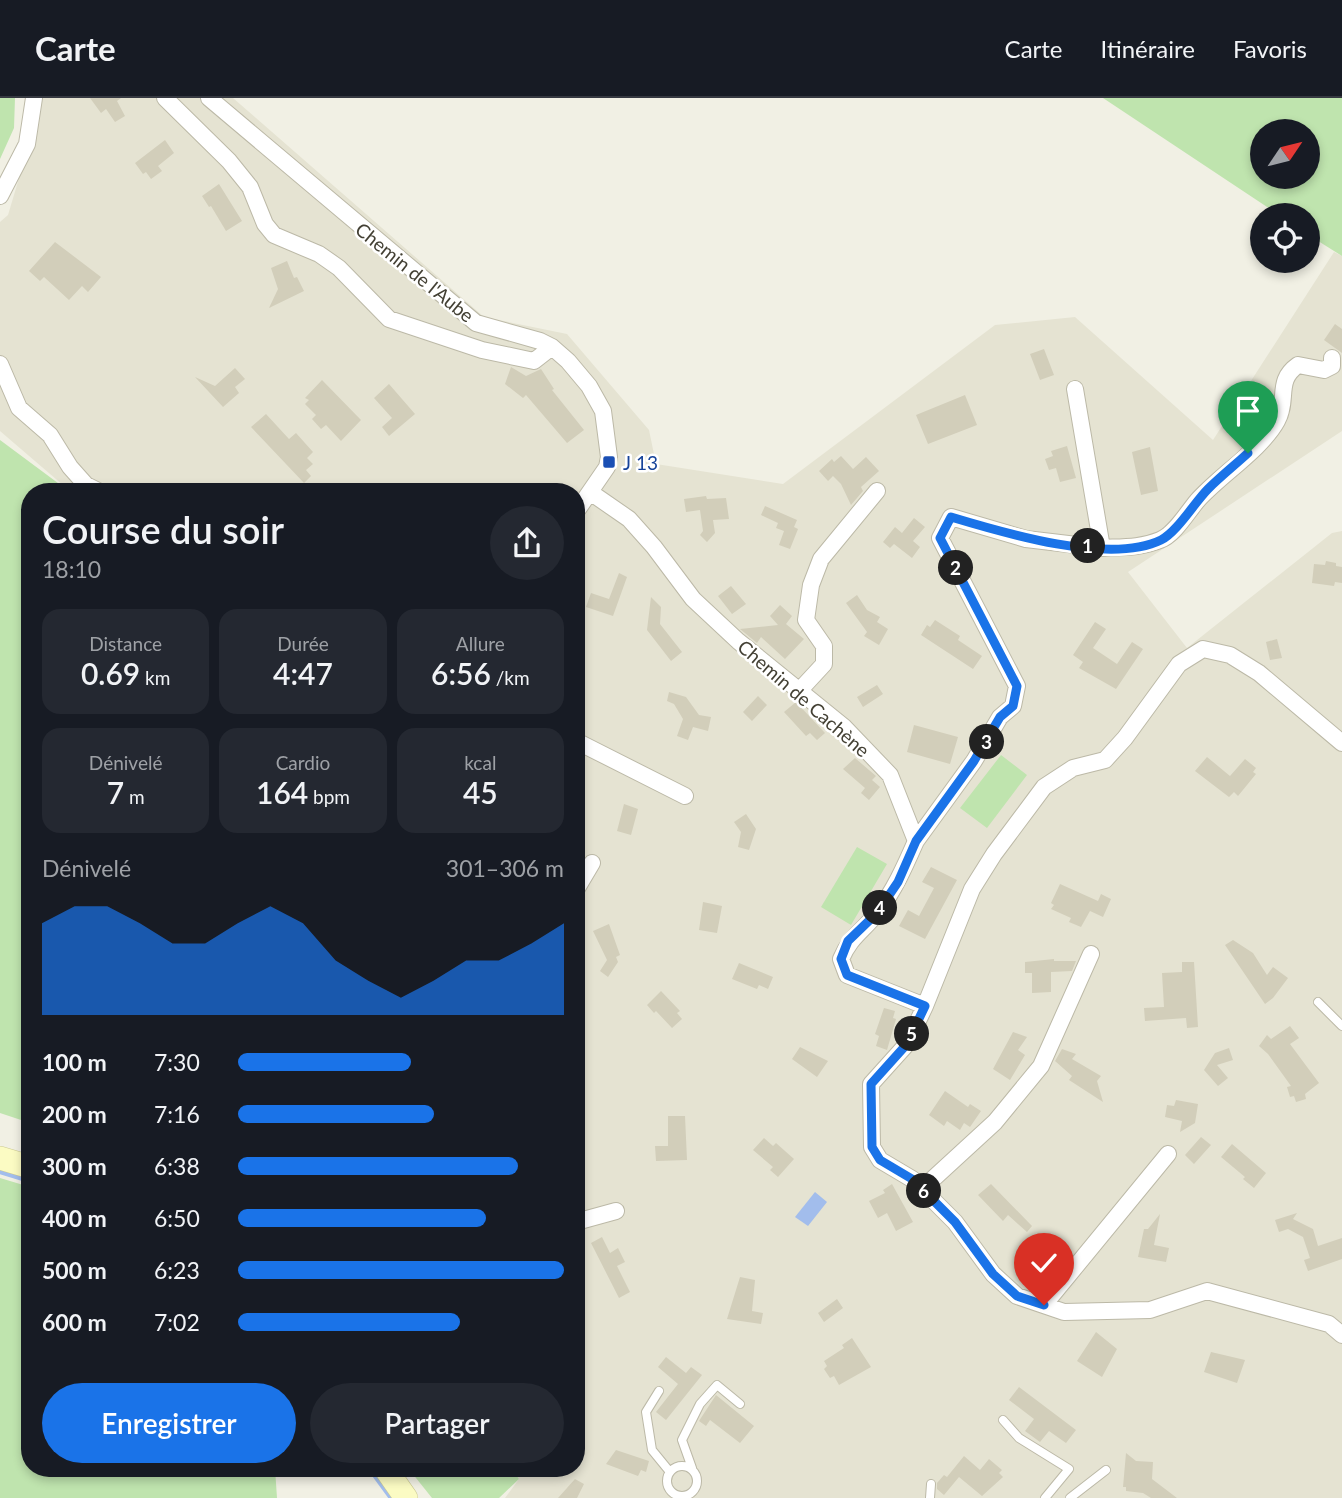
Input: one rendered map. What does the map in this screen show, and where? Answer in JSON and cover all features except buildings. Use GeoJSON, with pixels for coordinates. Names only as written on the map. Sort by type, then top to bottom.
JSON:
{"type":"FeatureCollection","features":[{"type":"Feature","properties":{"kind":"main road"},"geometry":{"type":"LineString","coordinates":[[0,1158],[21,1164]]}},
{"type":"Feature","properties":{"kind":"main road"},"geometry":{"type":"LineString","coordinates":[[391,1477],[405,1498]]}},
{"type":"Feature","properties":{"kind":"street"},"geometry":{"type":"LineString","coordinates":[[0,196],[27,145],[34,98]]}},
{"type":"Feature","properties":{"kind":"street"},"geometry":{"type":"LineString","coordinates":[[165,98],[244,178],[274,235],[319,254],[339,268],[389,318],[482,350],[534,361],[552,346],[589,386],[603,411],[609,463],[585,499]]}},
{"type":"Feature","properties":{"kind":"street","name":"Chemin de l'Aube"},"geometry":{"type":"LineString","coordinates":[[209,98],[476,323],[552,346]]}},
{"type":"Feature","properties":{"kind":"street"},"geometry":{"type":"LineString","coordinates":[[925,1006],[847,975],[841,959],[848,941],[877,913],[898,882],[916,841],[974,761],[1000,717],[1013,706],[1017,686],[940,538],[951,517],[1026,539],[1102,548],[1141,547],[1164,539],[1208,489],[1248,453],[1276,422],[1284,401],[1283,378],[1289,371],[1298,365],[1324,370],[1332,366],[1332,358]]}},
{"type":"Feature","properties":{"kind":"street"},"geometry":{"type":"LineString","coordinates":[[0,364],[19,408],[50,435],[85,483]]}},
{"type":"Feature","properties":{"kind":"street"},"geometry":{"type":"LineString","coordinates":[[1074,389],[1102,548]]}},
{"type":"Feature","properties":{"kind":"street"},"geometry":{"type":"LineString","coordinates":[[799,691],[824,664],[824,646],[806,620],[811,585],[821,559],[877,491]]}},
{"type":"Feature","properties":{"kind":"street","name":"Chemin de Cachène"},"geometry":{"type":"LineString","coordinates":[[590,492],[629,519],[693,599],[738,641],[844,727],[890,775],[916,841]]}},
{"type":"Feature","properties":{"kind":"street"},"geometry":{"type":"LineString","coordinates":[[1342,743],[1259,673],[1230,656],[1203,649],[1179,664],[1125,738],[1105,760],[1073,768],[1044,787],[1023,814],[972,889],[907,1044],[871,1084],[872,1147],[880,1160],[912,1179],[955,1222],[993,1274],[1017,1296],[1064,1312],[1150,1310],[1207,1292],[1329,1324],[1342,1335]]}},
{"type":"Feature","properties":{"kind":"street"},"geometry":{"type":"LineString","coordinates":[[585,746],[685,796]]}},
{"type":"Feature","properties":{"kind":"street"},"geometry":{"type":"LineString","coordinates":[[585,875],[592,863]]}},
{"type":"Feature","properties":{"kind":"street"},"geometry":{"type":"LineString","coordinates":[[922,1189],[995,1122],[1041,1066],[1091,954]]}},
{"type":"Feature","properties":{"kind":"street"},"geometry":{"type":"LineString","coordinates":[[1044,1305],[1168,1154]]}},
{"type":"Feature","properties":{"kind":"street"},"geometry":{"type":"LineString","coordinates":[[585,1220],[616,1211]]}},
{"type":"Feature","properties":{"kind":"lane"},"geometry":{"type":"LineString","coordinates":[[1318,1002],[1342,1026]]}},
{"type":"Feature","properties":{"kind":"lane"},"geometry":{"type":"LineString","coordinates":[[692,1468],[683,1465],[674,1467],[667,1485],[670,1495],[692,1496],[697,1487],[697,1477],[682,1440],[700,1404],[717,1385],[740,1404]]}},
{"type":"Feature","properties":{"kind":"lane"},"geometry":{"type":"LineString","coordinates":[[659,1391],[646,1412],[652,1450],[670,1472]]}},
{"type":"Feature","properties":{"kind":"lane"},"geometry":{"type":"LineString","coordinates":[[1003,1420],[1019,1438],[1069,1469],[1045,1498]]}},
{"type":"Feature","properties":{"kind":"lane"},"geometry":{"type":"LineString","coordinates":[[1070,1498],[1106,1470]]}},
{"type":"Feature","properties":{"kind":"lane"},"geometry":{"type":"LineString","coordinates":[[930,1498],[931,1484]]}},
{"type":"Feature","properties":{"kind":"shaded area"},"geometry":{"type":"Polygon","coordinates":[[[43,98],[233,98],[484,317],[567,334],[649,430],[656,464],[783,484],[995,325],[1075,317],[1213,440],[1334,252],[1342,256],[1342,431],[1128,572],[1187,648],[1332,533],[1342,531],[1342,1498],[505,1498],[519,1479],[518,1477],[585,1477],[585,483],[61,483],[0,431],[0,222],[8,215],[43,98]]]}},
{"type":"Feature","properties":{"kind":"green space"},"geometry":{"type":"Polygon","coordinates":[[[0,98],[15,98],[14,128],[0,159],[0,98]]]}},
{"type":"Feature","properties":{"kind":"green space"},"geometry":{"type":"Polygon","coordinates":[[[1103,98],[1342,98],[1342,256],[1320,242],[1320,203],[1261,203],[1103,98]]]}},
{"type":"Feature","properties":{"kind":"green space"},"geometry":{"type":"Polygon","coordinates":[[[0,440],[58,483],[21,483],[21,1120],[0,1113],[0,440]]]}},
{"type":"Feature","properties":{"kind":"green space"},"geometry":{"type":"Polygon","coordinates":[[[1001,755],[1027,775],[987,828],[960,808],[1001,755]]]}},
{"type":"Feature","properties":{"kind":"green space"},"geometry":{"type":"Polygon","coordinates":[[[857,847],[887,864],[851,925],[821,907],[857,847]]]}},
{"type":"Feature","properties":{"kind":"green space"},"geometry":{"type":"Polygon","coordinates":[[[0,1178],[21,1184],[21,1477],[276,1477],[277,1498],[0,1498],[0,1178]]]}},
{"type":"Feature","properties":{"kind":"green space"},"geometry":{"type":"Polygon","coordinates":[[[415,1477],[519,1479],[499,1498],[432,1498],[415,1477]]]}},
{"type":"Feature","properties":{"kind":"water"},"geometry":{"type":"Polygon","coordinates":[[[815,1192],[827,1202],[808,1226],[795,1217],[815,1192]]]}},
{"type":"Feature","properties":{"kind":"waterway"},"geometry":{"type":"LineString","coordinates":[[0,1172],[21,1178]]}},
{"type":"Feature","properties":{"kind":"waterway"},"geometry":{"type":"LineString","coordinates":[[376,1477],[391,1498]]}},
{"type":"Feature","properties":{"kind":"place","name":"J 13"},"geometry":{"type":"Point","coordinates":[609,462]}},
{"type":"Feature","properties":{"kind":"route"},"geometry":{"type":"LineString","coordinates":[[1044,1305],[1017,1296],[993,1274],[955,1222],[912,1179],[880,1160],[872,1147],[871,1084],[907,1044],[925,1006],[847,975],[841,959],[848,941],[877,913],[898,882],[916,841],[948,793],[974,761],[1000,717],[1013,706],[1017,686],[940,538],[951,517],[1026,539],[1102,548],[1141,547],[1164,539],[1208,489],[1248,453]]}}]}
